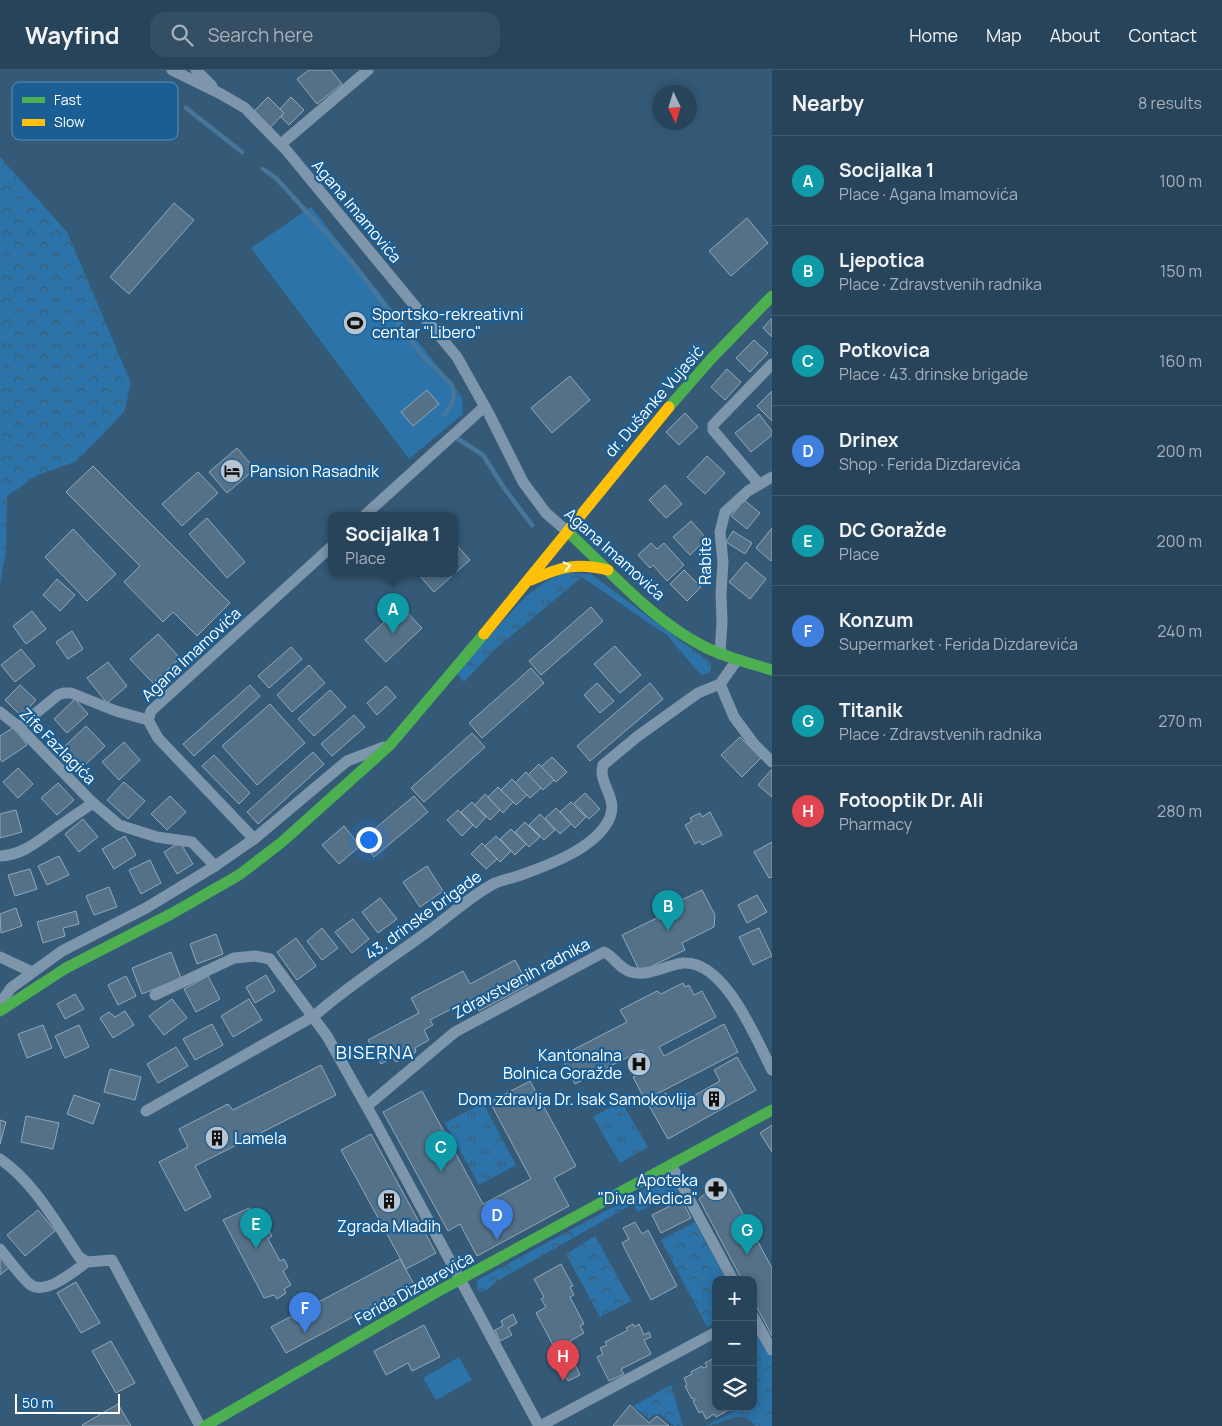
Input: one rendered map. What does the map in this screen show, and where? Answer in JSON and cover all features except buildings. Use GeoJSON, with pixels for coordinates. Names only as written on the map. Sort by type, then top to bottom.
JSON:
{"type":"FeatureCollection","features":[{"type":"Feature","properties":{"kind":"main road","name":"dr. Dušanke Vujasić"},"geometry":{"type":"LineString","coordinates":[[0,1011],[66,968],[171,914],[240,875],[282,842],[390,745],[527,582],[595,496],[711,359],[772,296]]}},
{"type":"Feature","properties":{"kind":"main road","name":"Agana Imamovića"},"geometry":{"type":"LineString","coordinates":[[568,532],[668,623],[702,646],[737,660],[772,670]]}},
{"type":"Feature","properties":{"kind":"main road"},"geometry":{"type":"LineString","coordinates":[[527,582],[564,566],[578,564],[610,571]]}},
{"type":"Feature","properties":{"kind":"main road","name":"Ferida Dizdarevića"},"geometry":{"type":"LineString","coordinates":[[205,1426],[435,1293],[772,1110]]}},
{"type":"Feature","properties":{"kind":"street","name":"Agana Imamovića"},"geometry":{"type":"LineString","coordinates":[[172,70],[245,108],[281,144],[457,357],[523,482],[546,513],[568,532]]}},
{"type":"Feature","properties":{"kind":"street"},"geometry":{"type":"LineString","coordinates":[[196,70],[220,94]]}},
{"type":"Feature","properties":{"kind":"street"},"geometry":{"type":"LineString","coordinates":[[281,144],[368,70]]}},
{"type":"Feature","properties":{"kind":"street"},"geometry":{"type":"LineString","coordinates":[[760,484],[713,430],[712,425],[772,364]]}},
{"type":"Feature","properties":{"kind":"street"},"geometry":{"type":"LineString","coordinates":[[368,512],[484,407]]}},
{"type":"Feature","properties":{"kind":"street","name":"Rabite"},"geometry":{"type":"LineString","coordinates":[[720,654],[723,562],[720,532],[725,512],[748,491],[772,477]]}},
{"type":"Feature","properties":{"kind":"street","name":"Agana Imamovića"},"geometry":{"type":"LineString","coordinates":[[254,839],[158,738],[148,720],[152,711],[328,550]]}},
{"type":"Feature","properties":{"kind":"street"},"geometry":{"type":"LineString","coordinates":[[737,660],[720,684],[734,717],[754,744],[772,762]]}},
{"type":"Feature","properties":{"kind":"street","name":"43. drinske brigade"},"geometry":{"type":"LineString","coordinates":[[146,1111],[314,1016],[331,1001],[450,914],[496,883],[560,859],[582,848],[598,837],[608,822],[612,806],[601,772],[603,766],[638,736],[698,693],[720,684]]}},
{"type":"Feature","properties":{"kind":"street"},"geometry":{"type":"LineString","coordinates":[[19,727],[58,695],[64,693],[116,712],[148,720]]}},
{"type":"Feature","properties":{"kind":"street","name":"Zife Fazlagića"},"geometry":{"type":"LineString","coordinates":[[0,712],[19,727],[93,803],[119,825],[157,837],[192,842],[215,866]]}},
{"type":"Feature","properties":{"kind":"street"},"geometry":{"type":"LineString","coordinates":[[0,1004],[11,988],[62,951],[146,908],[215,866],[254,839],[347,761],[390,745]]}},
{"type":"Feature","properties":{"kind":"street","name":"Zife Fazlagića"},"geometry":{"type":"LineString","coordinates":[[0,856],[14,855],[38,843],[56,828],[93,803]]}},
{"type":"Feature","properties":{"kind":"street","name":"Zdravstvenih radnika"},"geometry":{"type":"LineString","coordinates":[[366,1106],[455,1032],[604,952],[610,954],[616,963],[631,972],[645,973],[684,963],[700,966],[722,982],[739,1008],[772,1070]]}},
{"type":"Feature","properties":{"kind":"street"},"geometry":{"type":"LineString","coordinates":[[155,995],[234,958],[256,956],[270,959],[327,1036],[539,1426],[712,1334]]}},
{"type":"Feature","properties":{"kind":"street"},"geometry":{"type":"LineString","coordinates":[[0,957],[32,972]]}},
{"type":"Feature","properties":{"kind":"street"},"geometry":{"type":"LineString","coordinates":[[0,1158],[10,1166],[36,1195],[79,1257],[87,1262]]}},
{"type":"Feature","properties":{"kind":"street"},"geometry":{"type":"LineString","coordinates":[[671,1165],[731,1276]]}},
{"type":"Feature","properties":{"kind":"street"},"geometry":{"type":"LineString","coordinates":[[0,1249],[30,1285],[40,1288],[48,1288],[87,1262],[112,1260],[200,1426]]}},
{"type":"Feature","properties":{"kind":"street"},"geometry":{"type":"LineString","coordinates":[[756,1321],[772,1350]]}},
{"type":"Feature","properties":{"kind":"green space"},"geometry":{"type":"Polygon","coordinates":[[[0,157],[67,232],[131,383],[124,412],[77,461],[38,475],[7,496],[6,550],[0,585],[0,157]]]}},
{"type":"Feature","properties":{"kind":"green space","name":"Sportsko-rekreativni centar \"Libero\""},"geometry":{"type":"Polygon","coordinates":[[[311,207],[462,397],[463,414],[409,459],[251,248],[311,207]]]}},
{"type":"Feature","properties":{"kind":"green space"},"geometry":{"type":"Polygon","coordinates":[[[564,573],[591,574],[712,664],[710,672],[703,675],[699,673],[668,636],[582,577],[494,650],[464,682],[456,673],[525,597],[545,582],[564,573]]]}},
{"type":"Feature","properties":{"kind":"green space"},"geometry":{"type":"Polygon","coordinates":[[[621,1101],[648,1147],[620,1163],[593,1117],[621,1101]]]}},
{"type":"Feature","properties":{"kind":"green space"},"geometry":{"type":"Polygon","coordinates":[[[483,1103],[516,1165],[479,1185],[445,1123],[483,1103]]]}},
{"type":"Feature","properties":{"kind":"green space"},"geometry":{"type":"Polygon","coordinates":[[[665,1179],[672,1180],[678,1191],[638,1212],[633,1204],[497,1281],[485,1291],[478,1291],[478,1280],[665,1179]]]}},
{"type":"Feature","properties":{"kind":"green space"},"geometry":{"type":"Polygon","coordinates":[[[695,1222],[724,1276],[712,1276],[712,1325],[707,1327],[661,1240],[695,1222]]]}},
{"type":"Feature","properties":{"kind":"green space"},"geometry":{"type":"Polygon","coordinates":[[[595,1236],[631,1301],[600,1317],[566,1254],[595,1236]]]}},
{"type":"Feature","properties":{"kind":"green space"},"geometry":{"type":"Polygon","coordinates":[[[757,1330],[772,1357],[772,1426],[755,1426],[750,1420],[738,1417],[705,1426],[736,1411],[757,1411],[757,1330]]]}},
{"type":"Feature","properties":{"kind":"green space"},"geometry":{"type":"Polygon","coordinates":[[[459,1357],[472,1380],[436,1400],[423,1378],[459,1357]]]}},
{"type":"Feature","properties":{"kind":"green space"},"geometry":{"type":"Polygon","coordinates":[[[671,1385],[683,1426],[674,1426],[660,1414],[654,1415],[649,1419],[633,1406],[671,1385]]]}},
{"type":"Feature","properties":{"kind":"waterway"},"geometry":{"type":"LineString","coordinates":[[186,108],[242,152]]}},
{"type":"Feature","properties":{"kind":"waterway"},"geometry":{"type":"LineString","coordinates":[[263,169],[276,178],[352,262],[423,356],[452,385],[454,394],[452,404],[444,415]]}},
{"type":"Feature","properties":{"kind":"waterway"},"geometry":{"type":"LineString","coordinates":[[455,437],[483,455],[504,488],[532,525]]}},
{"type":"Feature","properties":{"kind":"traffic: fast"},"geometry":{"type":"LineString","coordinates":[[669,407],[711,359],[772,296]]}},
{"type":"Feature","properties":{"kind":"traffic: fast"},"geometry":{"type":"LineString","coordinates":[[568,532],[632,594],[684,635],[719,653],[772,670]]}},
{"type":"Feature","properties":{"kind":"traffic: fast"},"geometry":{"type":"LineString","coordinates":[[0,1011],[66,968],[171,914],[239,875],[282,842],[390,745],[484,634]]}},
{"type":"Feature","properties":{"kind":"traffic: fast"},"geometry":{"type":"LineString","coordinates":[[205,1426],[435,1293],[772,1110]]}},
{"type":"Feature","properties":{"kind":"traffic: slow"},"geometry":{"type":"LineString","coordinates":[[484,634],[669,407]]}},
{"type":"Feature","properties":{"kind":"traffic: slow"},"geometry":{"type":"LineString","coordinates":[[531,580],[569,567],[587,566],[608,570]]}},
{"type":"Feature","properties":{"kind":"place","name":"Sportsko-rekreativni centar \"Libero\""},"geometry":{"type":"Point","coordinates":[355,323]}},
{"type":"Feature","properties":{"kind":"place","name":"Pansion Rasadnik"},"geometry":{"type":"Point","coordinates":[232,471]}},
{"type":"Feature","properties":{"kind":"place","name":"Socijalka 1"},"geometry":{"type":"Point","coordinates":[393,634]}},
{"type":"Feature","properties":{"kind":"place","name":"Ljepotica"},"geometry":{"type":"Point","coordinates":[668,931]}},
{"type":"Feature","properties":{"kind":"place","name":"Kantonalna Bolnica Goražde"},"geometry":{"type":"Point","coordinates":[639,1064]}},
{"type":"Feature","properties":{"kind":"place","name":"Dom zdravlja Dr. Isak Samokovlija"},"geometry":{"type":"Point","coordinates":[714,1099]}},
{"type":"Feature","properties":{"kind":"place","name":"Lamela"},"geometry":{"type":"Point","coordinates":[217,1138]}},
{"type":"Feature","properties":{"kind":"place","name":"Potkovica"},"geometry":{"type":"Point","coordinates":[441,1172]}},
{"type":"Feature","properties":{"kind":"place","name":"Apoteka \"Diva Medica\""},"geometry":{"type":"Point","coordinates":[716,1189]}},
{"type":"Feature","properties":{"kind":"place","name":"Zgrada Mladih"},"geometry":{"type":"Point","coordinates":[389,1201]}},
{"type":"Feature","properties":{"kind":"place","name":"Drinex"},"geometry":{"type":"Point","coordinates":[497,1240]}},
{"type":"Feature","properties":{"kind":"place","name":"DC Goražde"},"geometry":{"type":"Point","coordinates":[256,1249]}},
{"type":"Feature","properties":{"kind":"place","name":"Titanik"},"geometry":{"type":"Point","coordinates":[747,1255]}},
{"type":"Feature","properties":{"kind":"place","name":"Konzum"},"geometry":{"type":"Point","coordinates":[305,1333]}},
{"type":"Feature","properties":{"kind":"place","name":"Fotooptik Dr. Ali"},"geometry":{"type":"Point","coordinates":[563,1381]}},
{"type":"Feature","properties":{"kind":"district","name":"BISERNA"},"geometry":{"type":"Point","coordinates":[375,1052]}}]}
